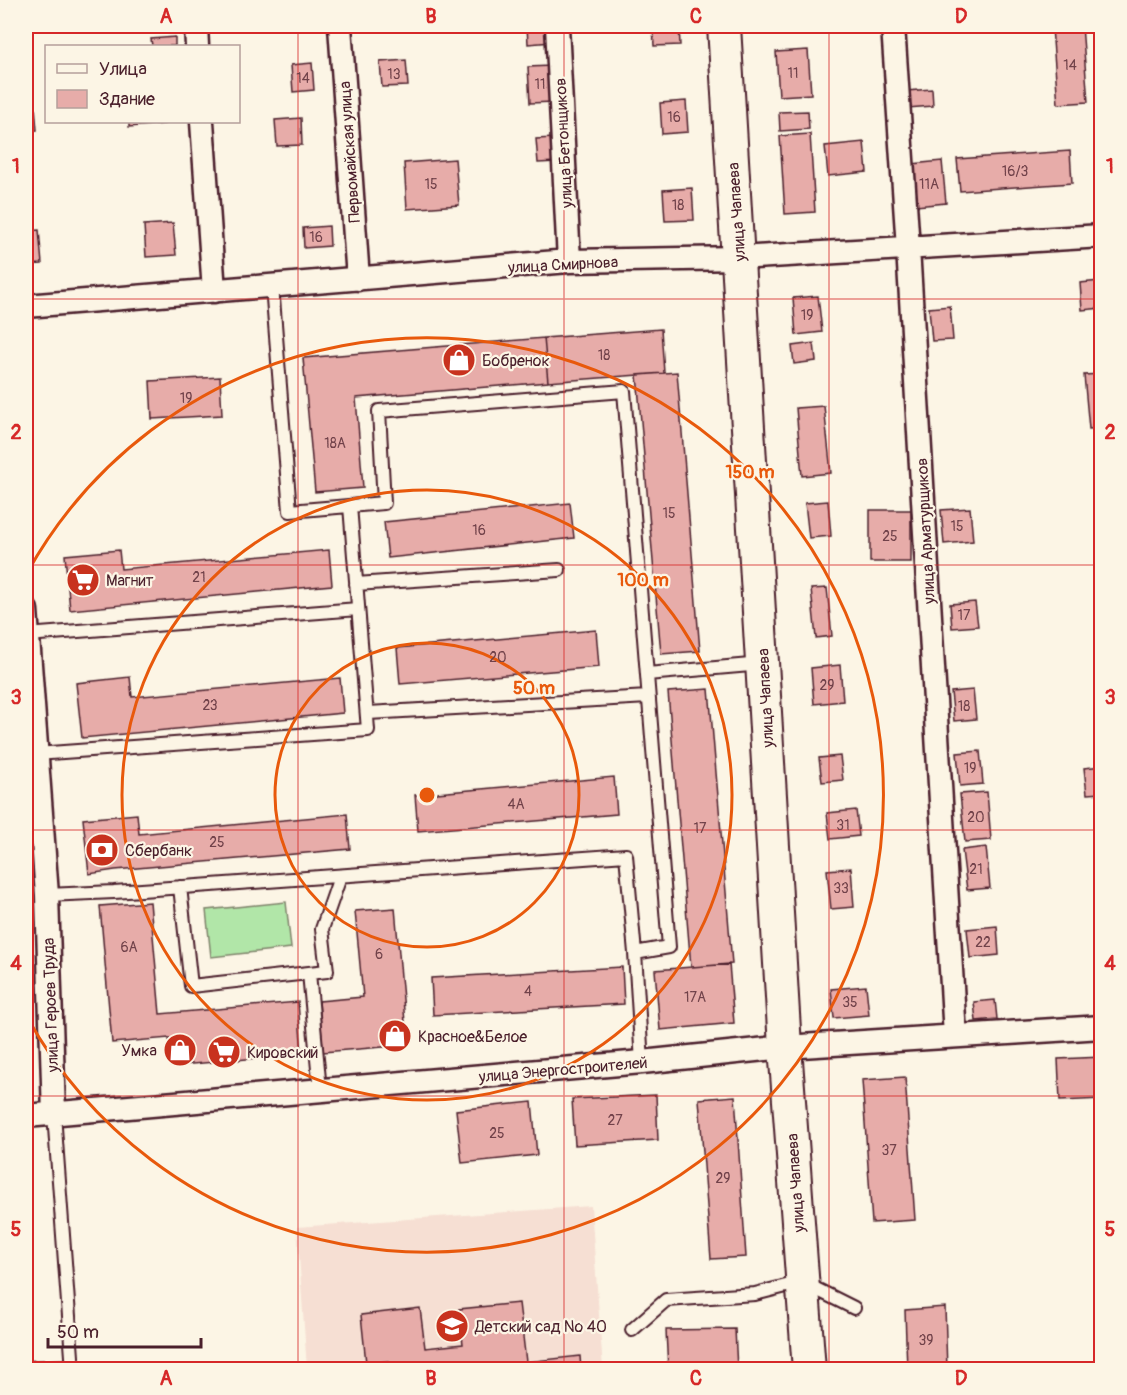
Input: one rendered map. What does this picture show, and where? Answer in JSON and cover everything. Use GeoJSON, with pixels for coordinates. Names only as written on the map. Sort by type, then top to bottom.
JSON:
{"type":"FeatureCollection","features":[{"type":"Feature","properties":{"kind":"street"},"geometry":{"type":"LineString","coordinates":[[196,26],[197,45]]}},
{"type":"Feature","properties":{"kind":"street","name":"Первомайская улица"},"geometry":{"type":"LineString","coordinates":[[340,26],[358,279]]}},
{"type":"Feature","properties":{"kind":"street","name":"улица Бетонщиков"},"geometry":{"type":"LineString","coordinates":[[557,26],[569,261]]}},
{"type":"Feature","properties":{"kind":"street","name":"улица Чапаева"},"geometry":{"type":"LineString","coordinates":[[724,26],[785,1047],[809,1370]]}},
{"type":"Feature","properties":{"kind":"street","name":"улица Арматурщиков"},"geometry":{"type":"LineString","coordinates":[[893,26],[909,248],[955,1036]]}},
{"type":"Feature","properties":{"kind":"street"},"geometry":{"type":"LineString","coordinates":[[202,123],[214,291]]}},
{"type":"Feature","properties":{"kind":"street","name":"улица Смирнова"},"geometry":{"type":"LineString","coordinates":[[26,306],[569,261],[739,258],[1101,236]]}},
{"type":"Feature","properties":{"kind":"street","name":"улица Героев Труда"},"geometry":{"type":"LineString","coordinates":[[26,610],[47,895],[54,1114]]}},
{"type":"Feature","properties":{"kind":"street","name":"улица Энергостроителей"},"geometry":{"type":"LineString","coordinates":[[26,1116],[642,1062],[785,1047],[1101,1027]]}},
{"type":"Feature","properties":{"kind":"lane"},"geometry":{"type":"LineString","coordinates":[[273,286],[290,511],[384,503],[379,411],[624,391],[669,947],[635,953]]}},
{"type":"Feature","properties":{"kind":"lane"},"geometry":{"type":"LineString","coordinates":[[36,754],[368,730],[350,506]]}},
{"type":"Feature","properties":{"kind":"lane"},"geometry":{"type":"LineString","coordinates":[[356,584],[559,570]]}},
{"type":"Feature","properties":{"kind":"lane"},"geometry":{"type":"LineString","coordinates":[[27,635],[358,609]]}},
{"type":"Feature","properties":{"kind":"lane"},"geometry":{"type":"LineString","coordinates":[[646,674],[763,664]]}},
{"type":"Feature","properties":{"kind":"lane"},"geometry":{"type":"LineString","coordinates":[[368,713],[648,697]]}},
{"type":"Feature","properties":{"kind":"lane"},"geometry":{"type":"LineString","coordinates":[[47,895],[340,877],[626,855],[642,1062]]}},
{"type":"Feature","properties":{"kind":"lane"},"geometry":{"type":"LineString","coordinates":[[180,886],[191,986],[327,971],[322,929],[340,877]]}},
{"type":"Feature","properties":{"kind":"lane"},"geometry":{"type":"LineString","coordinates":[[309,973],[320,1090]]}},
{"type":"Feature","properties":{"kind":"lane"},"geometry":{"type":"LineString","coordinates":[[26,1368],[73,1368],[54,1114]]}},
{"type":"Feature","properties":{"kind":"lane"},"geometry":{"type":"LineString","coordinates":[[632,1330],[666,1300],[755,1294],[802,1282],[855,1308]]}},
{"type":"Feature","properties":{"kind":"shaded area","name":"Детский сад № 40"},"geometry":{"type":"Polygon","coordinates":[[[591,1206],[603,1369],[307,1369],[297,1227],[591,1206]]]}},
{"type":"Feature","properties":{"kind":"green space"},"geometry":{"type":"Polygon","coordinates":[[[286,902],[291,948],[211,957],[206,910],[286,902]]]}},
{"type":"Feature","properties":{"kind":"building"},"geometry":{"type":"Polygon","coordinates":[[[527,26],[551,26],[552,42],[528,44],[527,26]]]}},
{"type":"Feature","properties":{"kind":"building"},"geometry":{"type":"Polygon","coordinates":[[[653,26],[679,26],[680,45],[654,46],[653,26]]]}},
{"type":"Feature","properties":{"kind":"building"},"geometry":{"type":"Polygon","coordinates":[[[1082,26],[1088,102],[1058,104],[1052,28],[1082,26]]]}},
{"type":"Feature","properties":{"kind":"building"},"geometry":{"type":"Polygon","coordinates":[[[175,37],[175,45],[152,45],[151,39],[175,37]]]}},
{"type":"Feature","properties":{"kind":"building"},"geometry":{"type":"Polygon","coordinates":[[[808,50],[811,94],[779,96],[776,52],[808,50]]]}},
{"type":"Feature","properties":{"kind":"building"},"geometry":{"type":"Polygon","coordinates":[[[406,60],[408,86],[382,87],[380,62],[406,60]]]}},
{"type":"Feature","properties":{"kind":"building"},"geometry":{"type":"Polygon","coordinates":[[[312,63],[314,90],[293,92],[291,65],[312,63]]]}},
{"type":"Feature","properties":{"kind":"building"},"geometry":{"type":"Polygon","coordinates":[[[551,66],[553,102],[530,103],[528,67],[551,66]]]}},
{"type":"Feature","properties":{"kind":"building"},"geometry":{"type":"Polygon","coordinates":[[[932,89],[933,106],[907,108],[906,91],[932,89]]]}},
{"type":"Feature","properties":{"kind":"building"},"geometry":{"type":"Polygon","coordinates":[[[686,101],[688,132],[662,134],[660,103],[686,101]]]}},
{"type":"Feature","properties":{"kind":"building"},"geometry":{"type":"Polygon","coordinates":[[[35,106],[37,130],[26,131],[26,107],[35,106]]]}},
{"type":"Feature","properties":{"kind":"building"},"geometry":{"type":"Polygon","coordinates":[[[808,111],[809,129],[780,131],[779,112],[808,111]]]}},
{"type":"Feature","properties":{"kind":"building"},"geometry":{"type":"Polygon","coordinates":[[[301,118],[302,145],[277,146],[275,120],[301,118]]]}},
{"type":"Feature","properties":{"kind":"building"},"geometry":{"type":"Polygon","coordinates":[[[129,123],[164,123],[164,124],[129,127],[129,123]]]}},
{"type":"Feature","properties":{"kind":"building"},"geometry":{"type":"Polygon","coordinates":[[[810,134],[815,212],[785,214],[780,136],[810,134]]]}},
{"type":"Feature","properties":{"kind":"building"},"geometry":{"type":"Polygon","coordinates":[[[555,138],[556,162],[538,163],[536,139],[555,138]]]}},
{"type":"Feature","properties":{"kind":"building"},"geometry":{"type":"Polygon","coordinates":[[[864,142],[867,172],[828,176],[825,146],[864,142]]]}},
{"type":"Feature","properties":{"kind":"building"},"geometry":{"type":"Polygon","coordinates":[[[1070,151],[1072,183],[960,191],[957,159],[1070,151]]]}},
{"type":"Feature","properties":{"kind":"building"},"geometry":{"type":"Polygon","coordinates":[[[455,159],[459,205],[407,209],[404,163],[455,159]]]}},
{"type":"Feature","properties":{"kind":"building"},"geometry":{"type":"Polygon","coordinates":[[[942,161],[946,203],[916,206],[912,164],[942,161]]]}},
{"type":"Feature","properties":{"kind":"building"},"geometry":{"type":"Polygon","coordinates":[[[692,188],[694,220],[665,221],[663,190],[692,188]]]}},
{"type":"Feature","properties":{"kind":"building"},"geometry":{"type":"Polygon","coordinates":[[[173,223],[176,255],[146,257],[144,225],[173,223]]]}},
{"type":"Feature","properties":{"kind":"building"},"geometry":{"type":"Polygon","coordinates":[[[329,226],[330,246],[304,248],[303,228],[329,226]]]}},
{"type":"Feature","properties":{"kind":"building"},"geometry":{"type":"Polygon","coordinates":[[[39,230],[42,264],[26,265],[26,231],[39,230]]]}},
{"type":"Feature","properties":{"kind":"building"},"geometry":{"type":"Polygon","coordinates":[[[1100,281],[1102,308],[1082,310],[1080,283],[1100,281]]]}},
{"type":"Feature","properties":{"kind":"building"},"geometry":{"type":"Polygon","coordinates":[[[818,296],[822,332],[796,335],[793,298],[818,296]]]}},
{"type":"Feature","properties":{"kind":"building"},"geometry":{"type":"Polygon","coordinates":[[[950,306],[953,340],[932,341],[929,308],[950,306]]]}},
{"type":"Feature","properties":{"kind":"building"},"geometry":{"type":"Polygon","coordinates":[[[661,329],[664,373],[548,382],[544,338],[661,329]]]}},
{"type":"Feature","properties":{"kind":"building"},"geometry":{"type":"Polygon","coordinates":[[[544,338],[548,382],[356,398],[363,488],[315,492],[303,358],[544,338]]]}},
{"type":"Feature","properties":{"kind":"building"},"geometry":{"type":"Polygon","coordinates":[[[814,343],[816,361],[794,364],[792,346],[814,343]]]}},
{"type":"Feature","properties":{"kind":"building"},"geometry":{"type":"Polygon","coordinates":[[[677,372],[700,651],[661,654],[637,375],[677,372]]]}},
{"type":"Feature","properties":{"kind":"building"},"geometry":{"type":"Polygon","coordinates":[[[1102,374],[1102,428],[1089,429],[1084,375],[1102,374]]]}},
{"type":"Feature","properties":{"kind":"building"},"geometry":{"type":"Polygon","coordinates":[[[220,377],[222,415],[152,419],[150,381],[220,377]]]}},
{"type":"Feature","properties":{"kind":"building"},"geometry":{"type":"Polygon","coordinates":[[[824,406],[831,473],[802,476],[796,408],[824,406]]]}},
{"type":"Feature","properties":{"kind":"building"},"geometry":{"type":"Polygon","coordinates":[[[1094,474],[1102,474],[1102,502],[1097,503],[1094,474]]]}},
{"type":"Feature","properties":{"kind":"building"},"geometry":{"type":"Polygon","coordinates":[[[828,501],[831,536],[809,538],[805,503],[828,501]]]}},
{"type":"Feature","properties":{"kind":"building"},"geometry":{"type":"Polygon","coordinates":[[[570,503],[574,538],[388,558],[384,522],[570,503]]]}},
{"type":"Feature","properties":{"kind":"building"},"geometry":{"type":"Polygon","coordinates":[[[970,508],[973,541],[944,544],[941,510],[970,508]]]}},
{"type":"Feature","properties":{"kind":"building"},"geometry":{"type":"Polygon","coordinates":[[[870,510],[911,510],[911,562],[870,562],[870,510]]]}},
{"type":"Feature","properties":{"kind":"building"},"geometry":{"type":"Polygon","coordinates":[[[119,550],[121,569],[329,550],[332,585],[70,610],[65,555],[119,550]]]}},
{"type":"Feature","properties":{"kind":"building"},"geometry":{"type":"Polygon","coordinates":[[[827,588],[832,636],[816,638],[811,589],[827,588]]]}},
{"type":"Feature","properties":{"kind":"building"},"geometry":{"type":"Polygon","coordinates":[[[975,602],[978,626],[952,628],[950,604],[975,602]]]}},
{"type":"Feature","properties":{"kind":"building"},"geometry":{"type":"Polygon","coordinates":[[[596,630],[599,667],[400,684],[397,648],[596,630]]]}},
{"type":"Feature","properties":{"kind":"building"},"geometry":{"type":"Polygon","coordinates":[[[840,665],[843,701],[814,704],[811,668],[840,665]]]}},
{"type":"Feature","properties":{"kind":"building"},"geometry":{"type":"Polygon","coordinates":[[[130,677],[132,697],[340,678],[343,713],[82,738],[76,683],[130,677]]]}},
{"type":"Feature","properties":{"kind":"building"},"geometry":{"type":"Polygon","coordinates":[[[709,689],[732,964],[691,967],[668,692],[709,689]]]}},
{"type":"Feature","properties":{"kind":"building"},"geometry":{"type":"Polygon","coordinates":[[[973,690],[976,719],[954,721],[951,692],[973,690]]]}},
{"type":"Feature","properties":{"kind":"building"},"geometry":{"type":"Polygon","coordinates":[[[980,751],[983,784],[960,786],[957,753],[980,751]]]}},
{"type":"Feature","properties":{"kind":"building"},"geometry":{"type":"Polygon","coordinates":[[[840,756],[843,780],[822,782],[819,758],[840,756]]]}},
{"type":"Feature","properties":{"kind":"building"},"geometry":{"type":"Polygon","coordinates":[[[1102,766],[1102,793],[1087,794],[1084,768],[1102,766]]]}},
{"type":"Feature","properties":{"kind":"building"},"geometry":{"type":"Polygon","coordinates":[[[614,777],[617,814],[418,831],[415,795],[614,777]]]}},
{"type":"Feature","properties":{"kind":"building"},"geometry":{"type":"Polygon","coordinates":[[[987,792],[991,840],[965,842],[960,794],[987,792]]]}},
{"type":"Feature","properties":{"kind":"building"},"geometry":{"type":"Polygon","coordinates":[[[856,810],[859,836],[830,839],[827,813],[856,810]]]}},
{"type":"Feature","properties":{"kind":"building"},"geometry":{"type":"Polygon","coordinates":[[[137,814],[139,834],[347,814],[350,849],[89,874],[83,819],[137,814]]]}},
{"type":"Feature","properties":{"kind":"building"},"geometry":{"type":"Polygon","coordinates":[[[986,847],[990,888],[967,890],[962,850],[986,847]]]}},
{"type":"Feature","properties":{"kind":"building"},"geometry":{"type":"Polygon","coordinates":[[[851,868],[854,907],[831,909],[827,870],[851,868]]]}},
{"type":"Feature","properties":{"kind":"building"},"geometry":{"type":"Polygon","coordinates":[[[150,902],[160,1014],[298,1002],[302,1054],[171,1066],[169,1038],[112,1043],[100,906],[150,902]]]}},
{"type":"Feature","properties":{"kind":"building"},"geometry":{"type":"Polygon","coordinates":[[[395,908],[407,1045],[323,1052],[319,1001],[363,997],[355,911],[395,908]]]}},
{"type":"Feature","properties":{"kind":"building"},"geometry":{"type":"Polygon","coordinates":[[[997,926],[999,955],[970,958],[967,929],[997,926]]]}},
{"type":"Feature","properties":{"kind":"building"},"geometry":{"type":"Polygon","coordinates":[[[729,964],[734,1023],[660,1030],[655,970],[729,964]]]}},
{"type":"Feature","properties":{"kind":"building"},"geometry":{"type":"Polygon","coordinates":[[[622,967],[624,1004],[433,1015],[431,978],[622,967]]]}},
{"type":"Feature","properties":{"kind":"building"},"geometry":{"type":"Polygon","coordinates":[[[866,986],[869,1015],[834,1018],[831,989],[866,986]]]}},
{"type":"Feature","properties":{"kind":"building"},"geometry":{"type":"Polygon","coordinates":[[[995,1000],[997,1019],[976,1021],[974,1002],[995,1000]]]}},
{"type":"Feature","properties":{"kind":"building"},"geometry":{"type":"Polygon","coordinates":[[[1102,1057],[1102,1099],[1060,1101],[1058,1059],[1102,1057]]]}},
{"type":"Feature","properties":{"kind":"building"},"geometry":{"type":"Polygon","coordinates":[[[905,1077],[915,1220],[872,1223],[862,1080],[905,1077]]]}},
{"type":"Feature","properties":{"kind":"building"},"geometry":{"type":"Polygon","coordinates":[[[656,1095],[658,1140],[575,1145],[572,1099],[656,1095]]]}},
{"type":"Feature","properties":{"kind":"building"},"geometry":{"type":"Polygon","coordinates":[[[735,1096],[746,1257],[711,1259],[699,1099],[735,1096]]]}},
{"type":"Feature","properties":{"kind":"building"},"geometry":{"type":"Polygon","coordinates":[[[532,1102],[537,1155],[462,1163],[456,1110],[532,1102]]]}},
{"type":"Feature","properties":{"kind":"building"},"geometry":{"type":"Polygon","coordinates":[[[519,1303],[526,1362],[580,1356],[581,1370],[390,1370],[389,1361],[366,1363],[361,1315],[420,1308],[425,1348],[463,1344],[459,1309],[519,1303]]]}},
{"type":"Feature","properties":{"kind":"building"},"geometry":{"type":"Polygon","coordinates":[[[945,1307],[947,1370],[907,1370],[905,1310],[945,1307]]]}},
{"type":"Feature","properties":{"kind":"building"},"geometry":{"type":"Polygon","coordinates":[[[735,1329],[737,1370],[668,1370],[666,1330],[735,1329]]]}},
{"type":"Feature","properties":{"kind":"place","name":"Бобренок"},"geometry":{"type":"Point","coordinates":[459,360]}},
{"type":"Feature","properties":{"kind":"place","name":"Магнит"},"geometry":{"type":"Point","coordinates":[83,580]}},
{"type":"Feature","properties":{"kind":"place","name":"Сбербанк"},"geometry":{"type":"Point","coordinates":[102,850]}},
{"type":"Feature","properties":{"kind":"place","name":"Красное&Белое"},"geometry":{"type":"Point","coordinates":[395,1036]}},
{"type":"Feature","properties":{"kind":"place","name":"Умка"},"geometry":{"type":"Point","coordinates":[180,1050]}},
{"type":"Feature","properties":{"kind":"place","name":"Кировский"},"geometry":{"type":"Point","coordinates":[224,1052]}},
{"type":"Feature","properties":{"kind":"place","name":"Детский сад № 40"},"geometry":{"type":"Point","coordinates":[452,1326]}}]}
